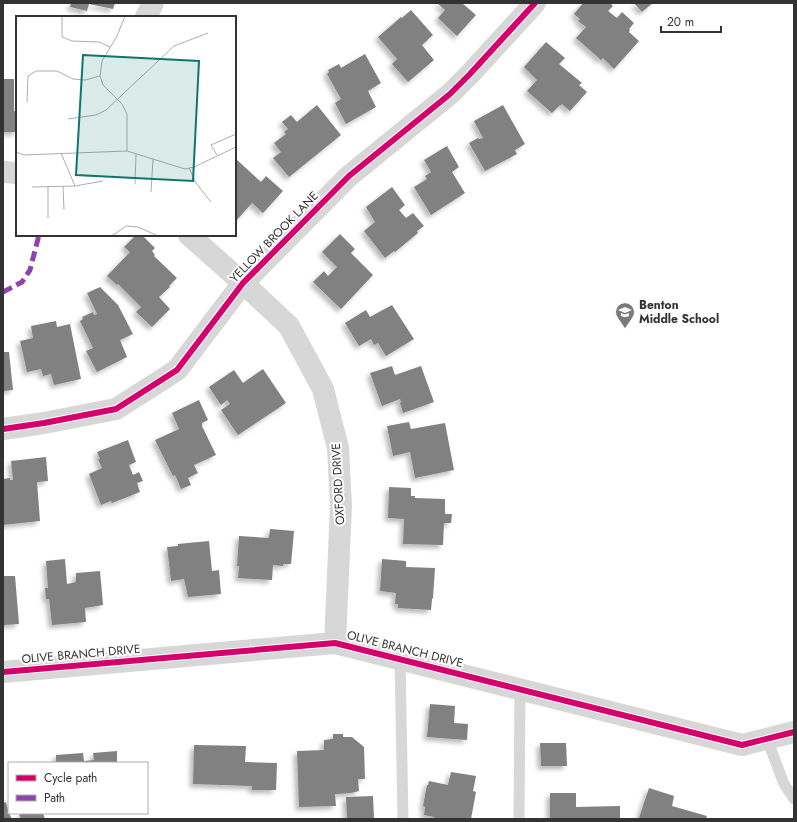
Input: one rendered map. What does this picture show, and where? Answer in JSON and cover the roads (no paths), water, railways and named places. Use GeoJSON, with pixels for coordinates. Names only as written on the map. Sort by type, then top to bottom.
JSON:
{"type":"FeatureCollection","features":[{"type":"Feature","properties":{"kind":"street"},"geometry":{"type":"LineString","coordinates":[[146,16],[153,3]]}},
{"type":"Feature","properties":{"kind":"street","name":"YELLOW BROOK LANE"},"geometry":{"type":"LineString","coordinates":[[3,429],[44,423],[116,409],[177,370],[243,283],[349,176],[450,94],[535,3]]}},
{"type":"Feature","properties":{"kind":"street"},"geometry":{"type":"LineString","coordinates":[[3,172],[16,173]]}},
{"type":"Feature","properties":{"kind":"street","name":"OXFORD DRIVE"},"geometry":{"type":"LineString","coordinates":[[190,236],[289,326],[323,389],[338,448],[341,506],[335,643]]}},
{"type":"Feature","properties":{"kind":"street","name":"OLIVE BRANCH DRIVE"},"geometry":{"type":"LineString","coordinates":[[3,672],[335,643],[742,745],[794,732]]}},
{"type":"Feature","properties":{"kind":"lane"},"geometry":{"type":"LineString","coordinates":[[400,659],[403,819]]}},
{"type":"Feature","properties":{"kind":"lane"},"geometry":{"type":"LineString","coordinates":[[519,819],[520,689]]}},
{"type":"Feature","properties":{"kind":"lane"},"geometry":{"type":"LineString","coordinates":[[767,739],[784,784],[794,799]]}},
{"type":"Feature","properties":{"kind":"place","name":"Benton Middle School"},"geometry":{"type":"Point","coordinates":[625,329]}}]}
